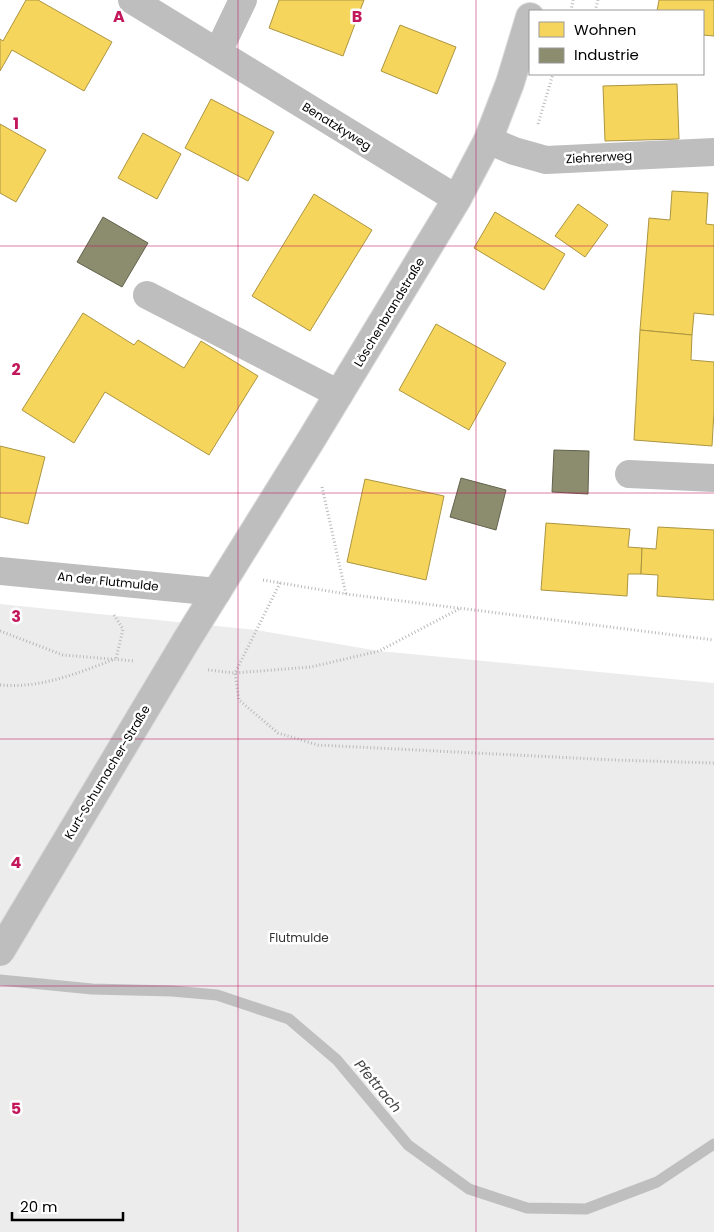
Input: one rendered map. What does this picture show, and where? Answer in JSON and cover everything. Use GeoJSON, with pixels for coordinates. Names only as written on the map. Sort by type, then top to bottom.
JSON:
{"type":"FeatureCollection","features":[{"type":"Feature","properties":{"kind":"main road","name":"Benatzkyweg"},"geometry":{"type":"LineString","coordinates":[[132,0],[457,199]]}},
{"type":"Feature","properties":{"kind":"main road"},"geometry":{"type":"LineString","coordinates":[[218,52],[243,0]]}},
{"type":"Feature","properties":{"kind":"main road","name":"Löschenbrandstraße"},"geometry":{"type":"LineString","coordinates":[[217,592],[457,199],[488,140],[510,83],[529,20]]}},
{"type":"Feature","properties":{"kind":"main road","name":"Ziehrerweg"},"geometry":{"type":"LineString","coordinates":[[488,140],[514,151],[546,160],[714,152]]}},
{"type":"Feature","properties":{"kind":"main road"},"geometry":{"type":"LineString","coordinates":[[147,295],[339,394]]}},
{"type":"Feature","properties":{"kind":"main road"},"geometry":{"type":"LineString","coordinates":[[629,474],[714,478]]}},
{"type":"Feature","properties":{"kind":"main road","name":"An der Flutmulde"},"geometry":{"type":"LineString","coordinates":[[0,571],[217,592]]}},
{"type":"Feature","properties":{"kind":"main road","name":"Kurt-Schumacher-Straße"},"geometry":{"type":"LineString","coordinates":[[0,952],[186,640],[217,592]]}},
{"type":"Feature","properties":{"kind":"path"},"geometry":{"type":"LineString","coordinates":[[311,440],[346,594]]}},
{"type":"Feature","properties":{"kind":"path"},"geometry":{"type":"LineString","coordinates":[[217,592],[259,579],[346,594],[714,640]]}},
{"type":"Feature","properties":{"kind":"path"},"geometry":{"type":"LineString","coordinates":[[280,583],[235,673],[239,700],[278,733],[318,745],[614,760],[714,763]]}},
{"type":"Feature","properties":{"kind":"path"},"geometry":{"type":"LineString","coordinates":[[235,673],[311,667],[379,651],[460,609]]}},
{"type":"Feature","properties":{"kind":"path"},"geometry":{"type":"LineString","coordinates":[[0,631],[63,655],[116,659],[61,679],[16,687],[0,685]]}},
{"type":"Feature","properties":{"kind":"green space","name":"Flutmulde"},"geometry":{"type":"Polygon","coordinates":[[[0,604],[256,630],[379,651],[714,683],[714,1232],[0,1232],[0,604]]]}},
{"type":"Feature","properties":{"kind":"building: Wohnen"},"geometry":{"type":"Polygon","coordinates":[[[26,0],[38,0],[112,42],[84,91],[12,50],[0,71],[0,39],[3,41],[26,0]]]}},
{"type":"Feature","properties":{"kind":"building: Wohnen"},"geometry":{"type":"Polygon","coordinates":[[[279,0],[364,0],[343,56],[269,28],[279,0]]]}},
{"type":"Feature","properties":{"kind":"building: Wohnen"},"geometry":{"type":"Polygon","coordinates":[[[659,0],[714,0],[714,36],[704,35],[704,10],[657,10],[659,0]]]}},
{"type":"Feature","properties":{"kind":"building: Wohnen"},"geometry":{"type":"Polygon","coordinates":[[[400,25],[456,47],[437,94],[381,71],[400,25]]]}},
{"type":"Feature","properties":{"kind":"building: Wohnen"},"geometry":{"type":"Polygon","coordinates":[[[677,84],[679,139],[605,141],[603,86],[677,84]]]}},
{"type":"Feature","properties":{"kind":"building: Wohnen"},"geometry":{"type":"Polygon","coordinates":[[[211,99],[274,132],[248,181],[185,148],[211,99]]]}},
{"type":"Feature","properties":{"kind":"building: Wohnen"},"geometry":{"type":"Polygon","coordinates":[[[0,124],[46,150],[16,202],[0,193],[0,124]]]}},
{"type":"Feature","properties":{"kind":"building: Wohnen"},"geometry":{"type":"Polygon","coordinates":[[[143,133],[181,154],[157,199],[118,178],[143,133]]]}},
{"type":"Feature","properties":{"kind":"building: Wohnen"},"geometry":{"type":"Polygon","coordinates":[[[672,191],[708,193],[706,224],[714,225],[714,315],[694,313],[692,335],[640,330],[649,218],[670,220],[672,191]]]}},
{"type":"Feature","properties":{"kind":"building: Wohnen"},"geometry":{"type":"Polygon","coordinates":[[[314,194],[372,230],[310,331],[252,296],[314,194]]]}},
{"type":"Feature","properties":{"kind":"building: Wohnen"},"geometry":{"type":"Polygon","coordinates":[[[578,204],[608,225],[585,257],[555,236],[578,204]]]}},
{"type":"Feature","properties":{"kind":"building: Wohnen"},"geometry":{"type":"Polygon","coordinates":[[[495,212],[565,254],[544,290],[474,248],[495,212]]]}},
{"type":"Feature","properties":{"kind":"building: Wohnen"},"geometry":{"type":"Polygon","coordinates":[[[83,313],[134,345],[138,340],[184,368],[201,341],[258,376],[209,455],[105,392],[74,443],[22,410],[83,313]]]}},
{"type":"Feature","properties":{"kind":"building: Wohnen"},"geometry":{"type":"Polygon","coordinates":[[[436,324],[506,363],[469,430],[399,390],[436,324]]]}},
{"type":"Feature","properties":{"kind":"building: Wohnen"},"geometry":{"type":"Polygon","coordinates":[[[640,330],[692,335],[691,360],[714,362],[712,446],[634,440],[640,330]]]}},
{"type":"Feature","properties":{"kind":"building: Wohnen"},"geometry":{"type":"Polygon","coordinates":[[[0,446],[45,457],[28,524],[0,517],[0,446]]]}},
{"type":"Feature","properties":{"kind":"building: Wohnen"},"geometry":{"type":"Polygon","coordinates":[[[365,479],[444,496],[426,580],[347,562],[365,479]]]}},
{"type":"Feature","properties":{"kind":"building: Wohnen"},"geometry":{"type":"Polygon","coordinates":[[[546,523],[630,529],[628,547],[642,548],[641,574],[628,574],[627,596],[541,590],[546,523]]]}},
{"type":"Feature","properties":{"kind":"building: Wohnen"},"geometry":{"type":"Polygon","coordinates":[[[658,527],[714,530],[714,600],[657,596],[658,575],[641,574],[642,548],[656,549],[658,527]]]}},
{"type":"Feature","properties":{"kind":"building: Industrie"},"geometry":{"type":"Polygon","coordinates":[[[103,217],[148,243],[122,287],[77,262],[103,217]]]}},
{"type":"Feature","properties":{"kind":"building: Industrie"},"geometry":{"type":"Polygon","coordinates":[[[554,450],[589,451],[588,494],[552,492],[554,450]]]}},
{"type":"Feature","properties":{"kind":"building: Industrie"},"geometry":{"type":"Polygon","coordinates":[[[461,478],[506,490],[496,530],[450,517],[461,478]]]}},
{"type":"Feature","properties":{"kind":"waterway","name":"Pfettrach"},"geometry":{"type":"LineString","coordinates":[[0,980],[92,989],[172,991],[217,995],[289,1019],[337,1060],[408,1145],[469,1189],[527,1208],[586,1209],[657,1182],[714,1144]]}}]}
